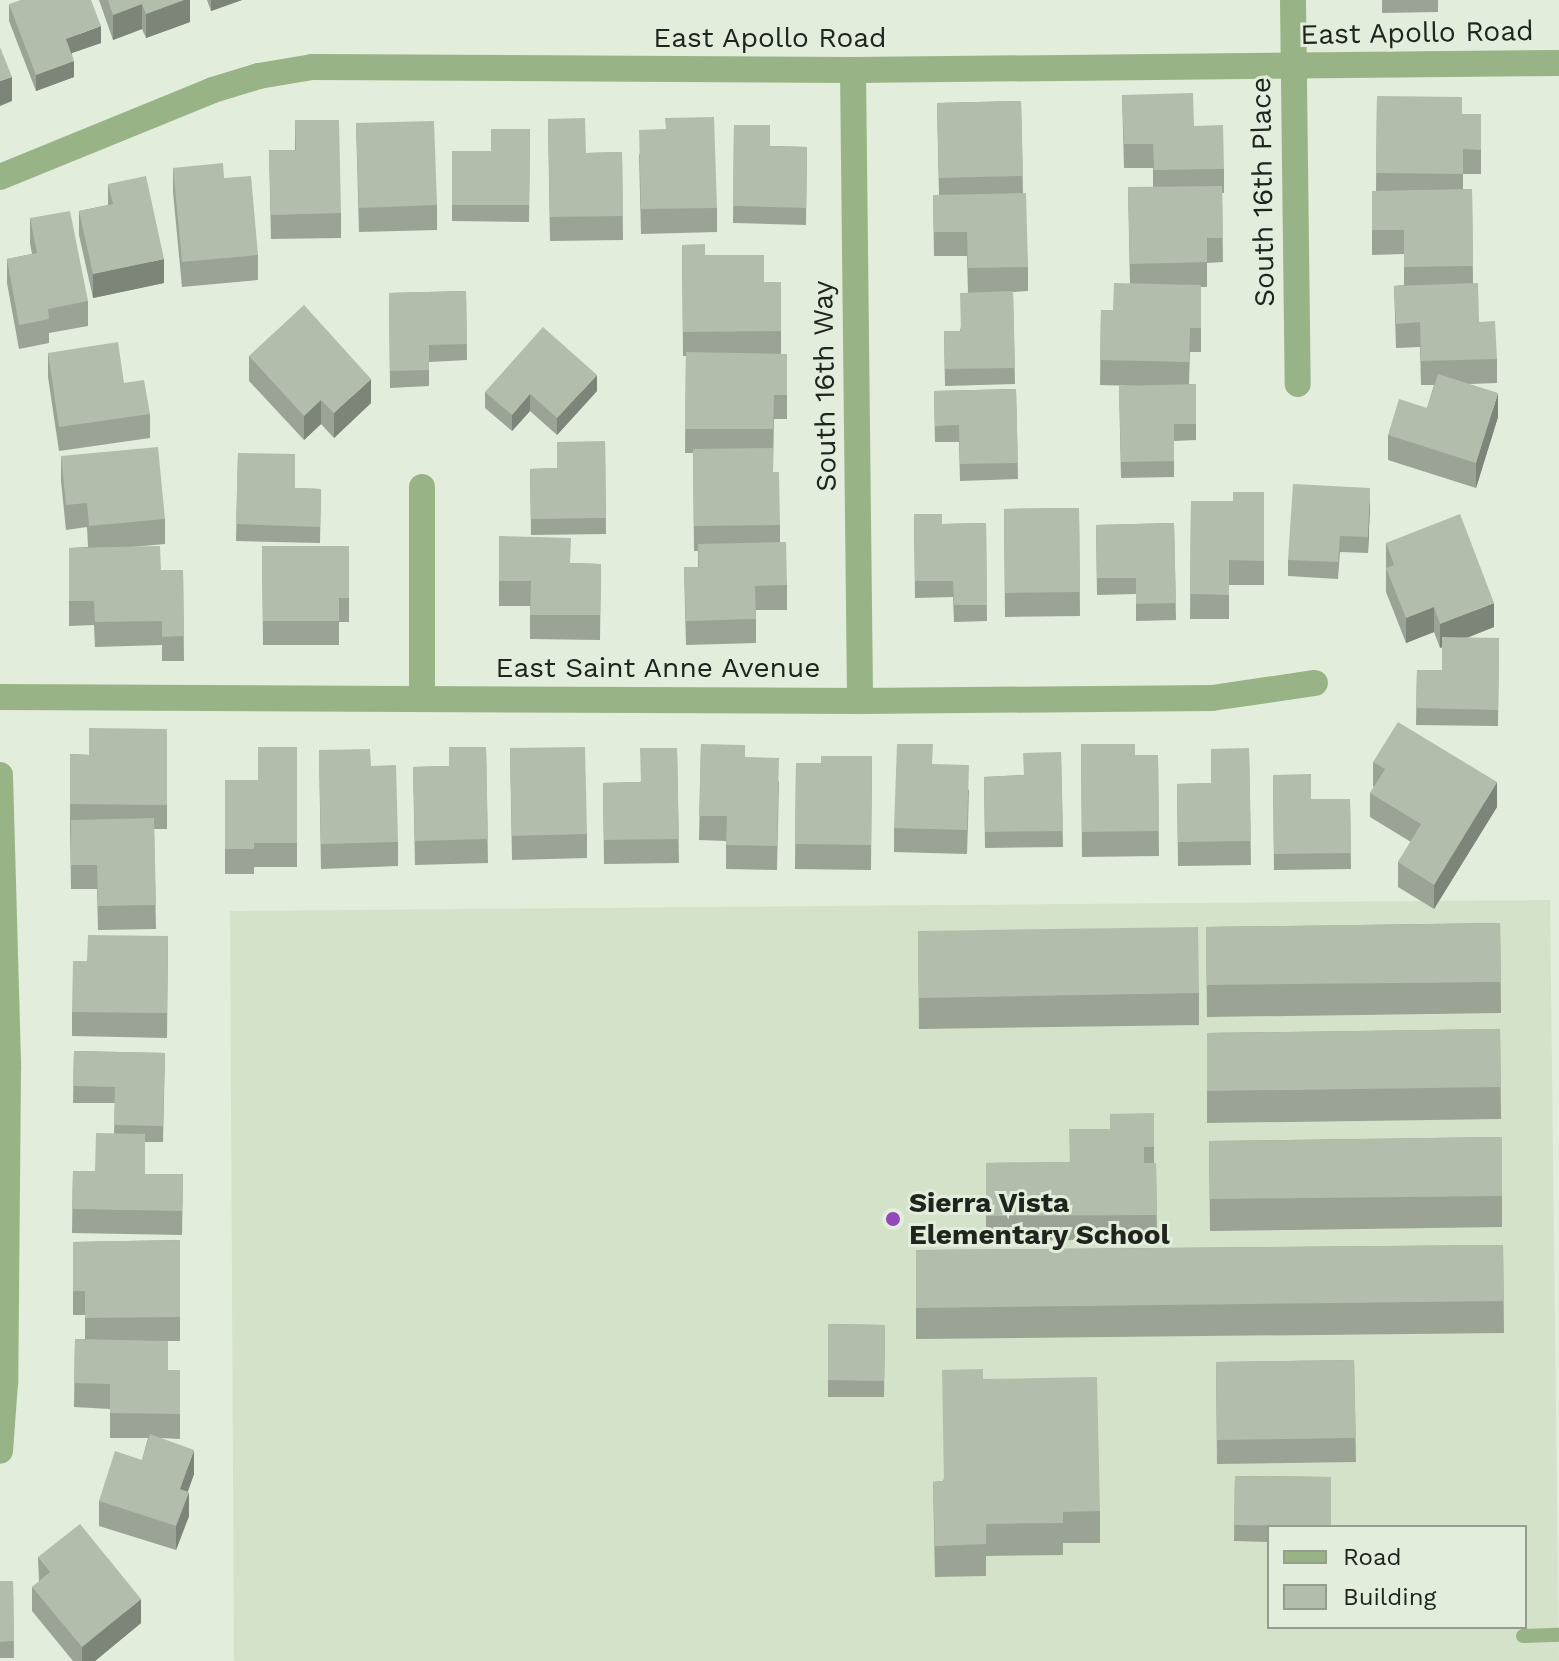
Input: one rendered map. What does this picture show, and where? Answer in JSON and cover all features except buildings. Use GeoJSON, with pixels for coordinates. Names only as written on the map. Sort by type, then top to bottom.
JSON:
{"type":"FeatureCollection","features":[{"type":"Feature","properties":{"kind":"street","name":"South 16th Place"},"geometry":{"type":"LineString","coordinates":[[1293,0],[1298,384]]}},
{"type":"Feature","properties":{"kind":"street","name":"East Apollo Road"},"geometry":{"type":"LineString","coordinates":[[0,177],[213,90],[259,76],[312,67],[853,70],[1559,63]]}},
{"type":"Feature","properties":{"kind":"street","name":"South 16th Way"},"geometry":{"type":"LineString","coordinates":[[853,70],[860,701]]}},
{"type":"Feature","properties":{"kind":"street"},"geometry":{"type":"LineString","coordinates":[[422,487],[422,699]]}},
{"type":"Feature","properties":{"kind":"street","name":"East Saint Anne Avenue"},"geometry":{"type":"LineString","coordinates":[[0,697],[860,701],[1212,698],[1315,683]]}},
{"type":"Feature","properties":{"kind":"street"},"geometry":{"type":"LineString","coordinates":[[0,775],[8,1069],[5,1383],[0,1451]]}},
{"type":"Feature","properties":{"kind":"lane"},"geometry":{"type":"LineString","coordinates":[[1523,1636],[1559,1635]]}},
{"type":"Feature","properties":{"kind":"shaded area","name":"Sierra Vista Elementary School"},"geometry":{"type":"Polygon","coordinates":[[[1550,900],[1559,1661],[234,1661],[230,911],[1550,900]]]}},
{"type":"Feature","properties":{"kind":"place","name":"Sierra Vista Elementary School"},"geometry":{"type":"Point","coordinates":[893,1219]}}]}
